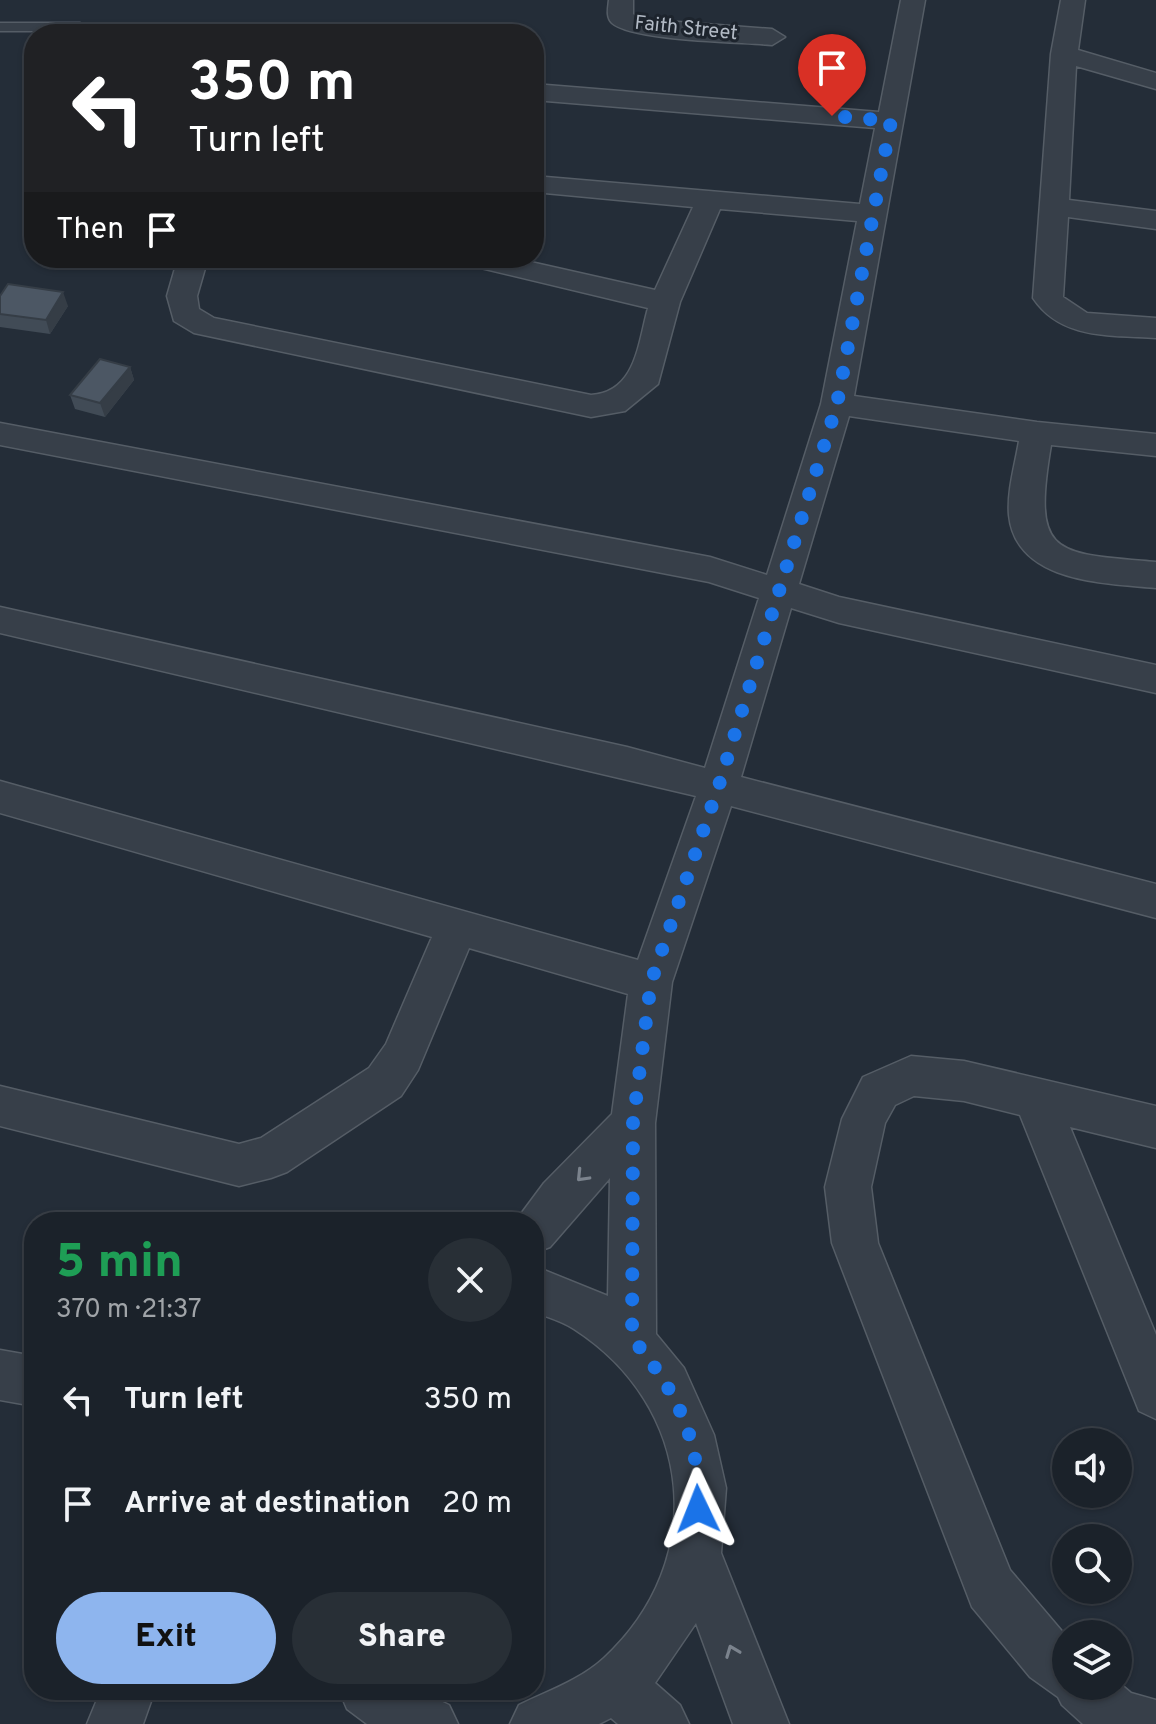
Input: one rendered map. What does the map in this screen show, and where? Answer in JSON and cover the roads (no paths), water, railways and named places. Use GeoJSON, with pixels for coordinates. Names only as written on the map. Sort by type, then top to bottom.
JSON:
{"type":"FeatureCollection","features":[{"type":"Feature","properties":{"kind":"street","name":"Faith Street"},"geometry":{"type":"LineString","coordinates":[[621,0],[620,17],[633,26],[772,37]]}},
{"type":"Feature","properties":{"kind":"street"},"geometry":{"type":"LineString","coordinates":[[632,1338],[633,1123],[651,982],[719,785],[837,404],[913,0]]}},
{"type":"Feature","properties":{"kind":"street"},"geometry":{"type":"LineString","coordinates":[[1073,0],[1064,54],[1048,298],[1055,311],[1077,321],[1156,328]]}},
{"type":"Feature","properties":{"kind":"street"},"geometry":{"type":"LineString","coordinates":[[1064,54],[1156,81]]}},
{"type":"Feature","properties":{"kind":"street"},"geometry":{"type":"LineString","coordinates":[[544,93],[891,121]]}},
{"type":"Feature","properties":{"kind":"street"},"geometry":{"type":"LineString","coordinates":[[544,185],[873,214]]}},
{"type":"Feature","properties":{"kind":"street"},"geometry":{"type":"LineString","coordinates":[[190,268],[182,296],[185,314],[205,326],[591,406],[614,404],[642,384],[665,302],[711,198]]}},
{"type":"Feature","properties":{"kind":"street"},"geometry":{"type":"LineString","coordinates":[[1054,207],[1156,220]]}},
{"type":"Feature","properties":{"kind":"street"},"geometry":{"type":"LineString","coordinates":[[517,268],[665,302]]}},
{"type":"Feature","properties":{"kind":"street"},"geometry":{"type":"LineString","coordinates":[[837,404],[1037,433],[1156,445]]}},
{"type":"Feature","properties":{"kind":"street"},"geometry":{"type":"LineString","coordinates":[[1037,433],[1025,515],[1030,535],[1046,553],[1078,566],[1156,575]]}},
{"type":"Feature","properties":{"kind":"street"},"geometry":{"type":"LineString","coordinates":[[0,434],[710,570],[839,610],[1156,679]]}},
{"type":"Feature","properties":{"kind":"street"},"geometry":{"type":"LineString","coordinates":[[0,620],[719,785],[988,860],[1156,901]]}},
{"type":"Feature","properties":{"kind":"street"},"geometry":{"type":"LineString","coordinates":[[0,797],[651,982]]}},
{"type":"Feature","properties":{"kind":"street"},"geometry":{"type":"LineString","coordinates":[[0,1106],[239,1165],[271,1157],[385,1082],[403,1056],[457,927]]}},
{"type":"Feature","properties":{"kind":"street"},"geometry":{"type":"LineString","coordinates":[[1052,1661],[991,1588],[855,1243],[848,1187],[864,1119],[879,1091],[911,1076],[964,1081],[1037,1101],[1156,1127]]}},
{"type":"Feature","properties":{"kind":"street"},"geometry":{"type":"LineString","coordinates":[[1037,1101],[1156,1394]]}},
{"type":"Feature","properties":{"kind":"street"},"geometry":{"type":"LineString","coordinates":[[544,1218],[633,1123]]}},
{"type":"Feature","properties":{"kind":"street"},"geometry":{"type":"LineString","coordinates":[[538,1724],[614,1685],[654,1643],[682,1592],[696,1554],[699,1480],[688,1426],[665,1378],[632,1338],[592,1309],[544,1292]]}},
{"type":"Feature","properties":{"kind":"street"},"geometry":{"type":"LineString","coordinates":[[0,1375],[24,1379]]}},
{"type":"Feature","properties":{"kind":"street"},"geometry":{"type":"LineString","coordinates":[[696,1554],[761,1724]]}},
{"type":"Feature","properties":{"kind":"street"},"geometry":{"type":"LineString","coordinates":[[614,1685],[661,1724]]}},
{"type":"Feature","properties":{"kind":"street"},"geometry":{"type":"LineString","coordinates":[[115,1724],[124,1700]]}},
{"type":"Feature","properties":{"kind":"street"},"geometry":{"type":"LineString","coordinates":[[360,1724],[362,1700]]}},
{"type":"Feature","properties":{"kind":"street"},"geometry":{"type":"LineString","coordinates":[[378,1700],[430,1724]]}},
{"type":"Feature","properties":{"kind":"street"},"geometry":{"type":"LineString","coordinates":[[1097,1700],[1117,1717],[1147,1724]]}},
{"type":"Feature","properties":{"kind":"lane"},"geometry":{"type":"LineString","coordinates":[[0,27],[24,27]]}}]}
